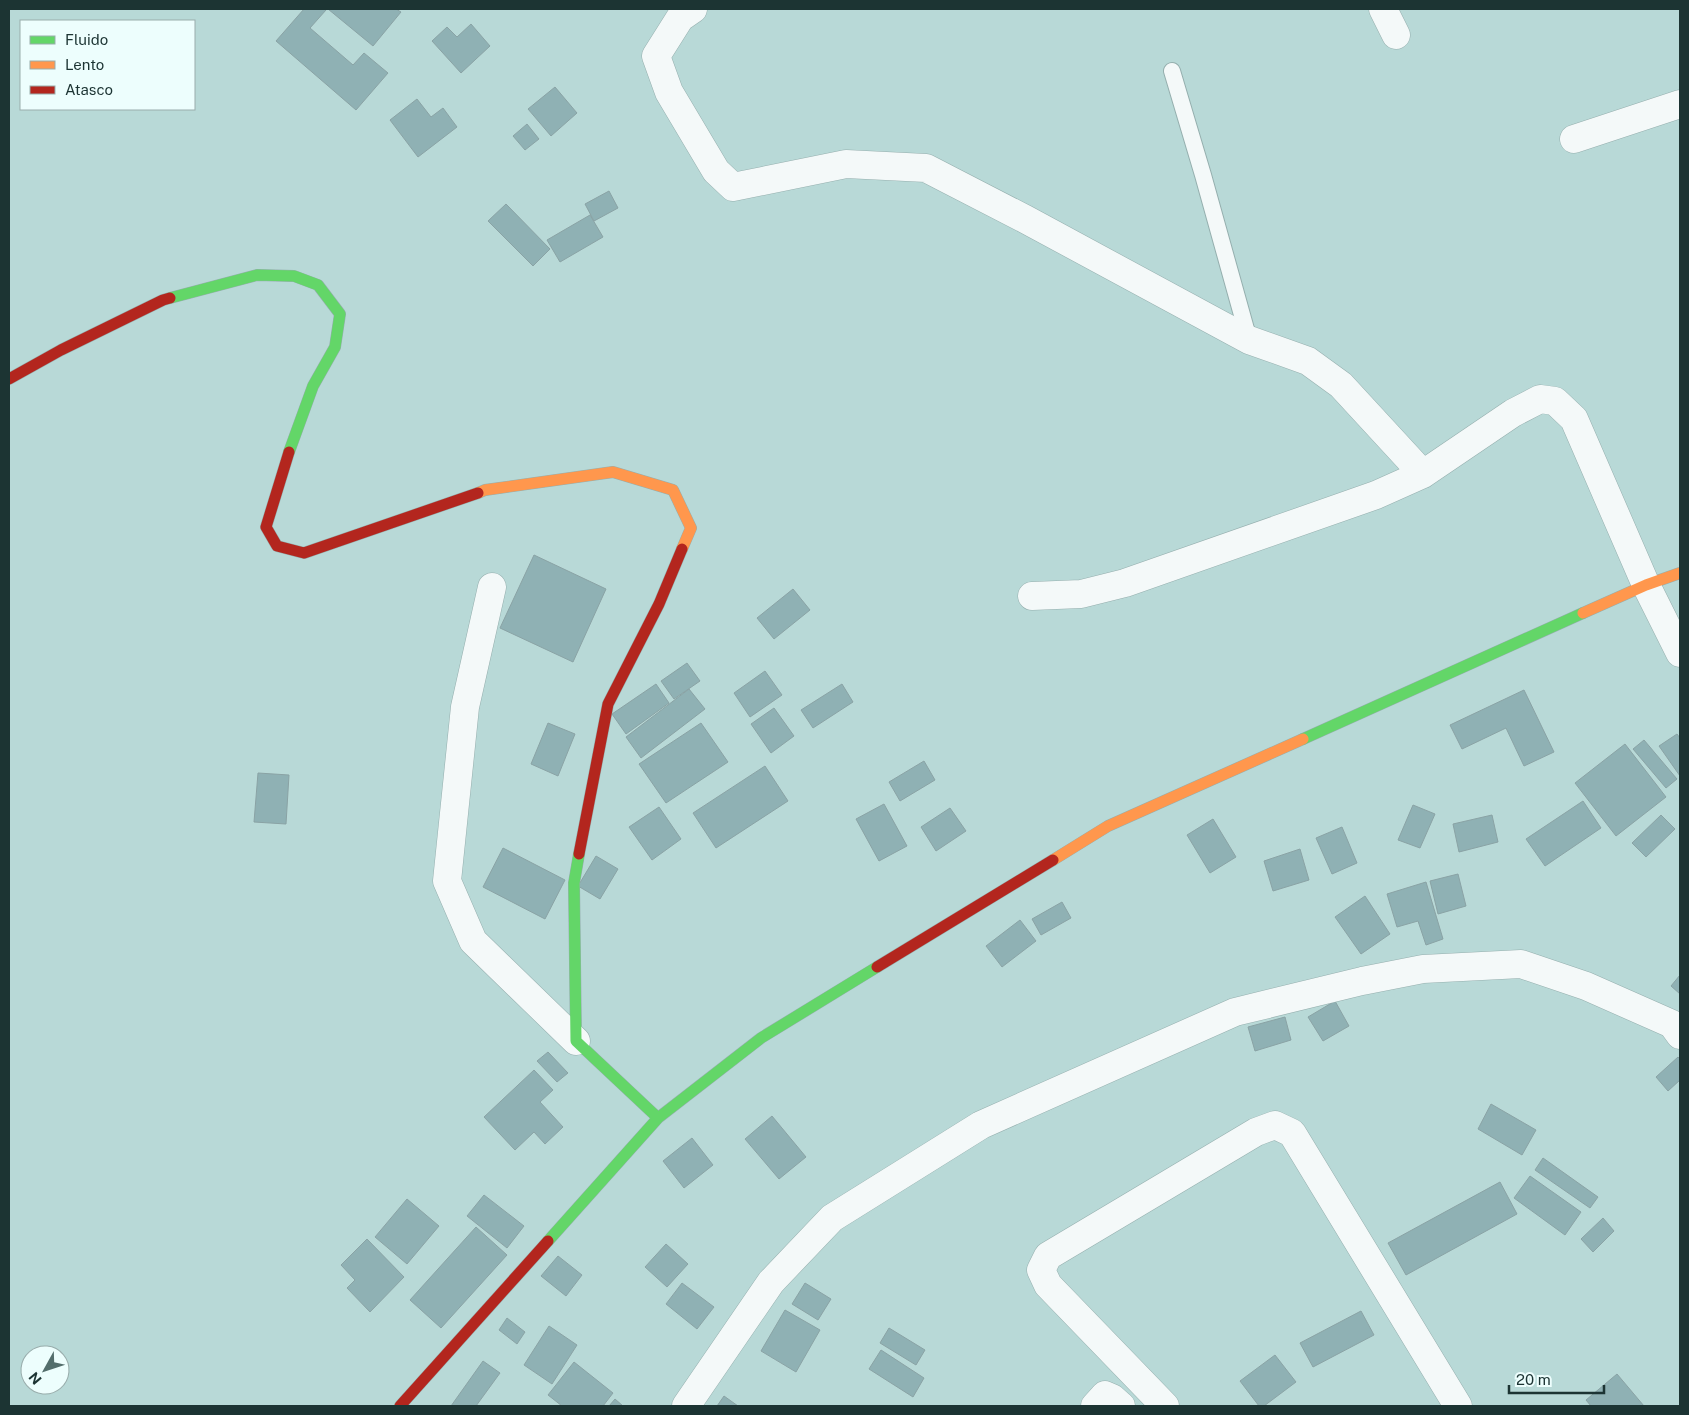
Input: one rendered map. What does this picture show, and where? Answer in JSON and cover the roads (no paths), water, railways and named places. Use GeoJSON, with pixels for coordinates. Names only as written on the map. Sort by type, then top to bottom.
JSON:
{"type":"FeatureCollection","features":[{"type":"Feature","properties":{"kind":"street"},"geometry":{"type":"LineString","coordinates":[[693,9],[680,18],[656,56],[669,92],[716,171],[734,187],[846,164],[926,168],[1025,218],[1249,340],[1308,361],[1341,385],[1423,474]]}},
{"type":"Feature","properties":{"kind":"street"},"geometry":{"type":"LineString","coordinates":[[1383,9],[1396,35]]}},
{"type":"Feature","properties":{"kind":"street"},"geometry":{"type":"LineString","coordinates":[[1574,139],[1680,104]]}},
{"type":"Feature","properties":{"kind":"street"},"geometry":{"type":"LineString","coordinates":[[9,379],[61,350],[163,300],[257,275],[294,276],[318,285],[340,314],[335,347],[313,386],[287,458],[266,527],[277,546],[304,553],[486,490],[613,472],[673,490],[691,528],[659,604],[608,704],[574,883],[576,1041]]}},
{"type":"Feature","properties":{"kind":"street"},"geometry":{"type":"LineString","coordinates":[[1032,596],[1081,594],[1125,583],[1376,495],[1423,474],[1513,413],[1540,399],[1555,401],[1574,419],[1646,585],[1680,652]]}},
{"type":"Feature","properties":{"kind":"street"},"geometry":{"type":"LineString","coordinates":[[400,1406],[658,1118],[761,1038],[1108,826],[1646,585],[1680,574]]}},
{"type":"Feature","properties":{"kind":"street"},"geometry":{"type":"LineString","coordinates":[[492,586],[465,707],[447,881],[473,941],[658,1118]]}},
{"type":"Feature","properties":{"kind":"street"},"geometry":{"type":"LineString","coordinates":[[686,1406],[771,1282],[832,1218],[981,1125],[1235,1012],[1362,981],[1423,969],[1521,964],[1586,986],[1672,1024],[1680,1035]]}},
{"type":"Feature","properties":{"kind":"street"},"geometry":{"type":"LineString","coordinates":[[1165,1406],[1048,1285],[1041,1270],[1048,1256],[1256,1132],[1275,1125],[1292,1133],[1458,1406]]}},
{"type":"Feature","properties":{"kind":"street"},"geometry":{"type":"LineString","coordinates":[[1095,1406],[1106,1395],[1120,1406]]}},
{"type":"Feature","properties":{"kind":"lane"},"geometry":{"type":"LineString","coordinates":[[1172,71],[1249,340]]}}]}
